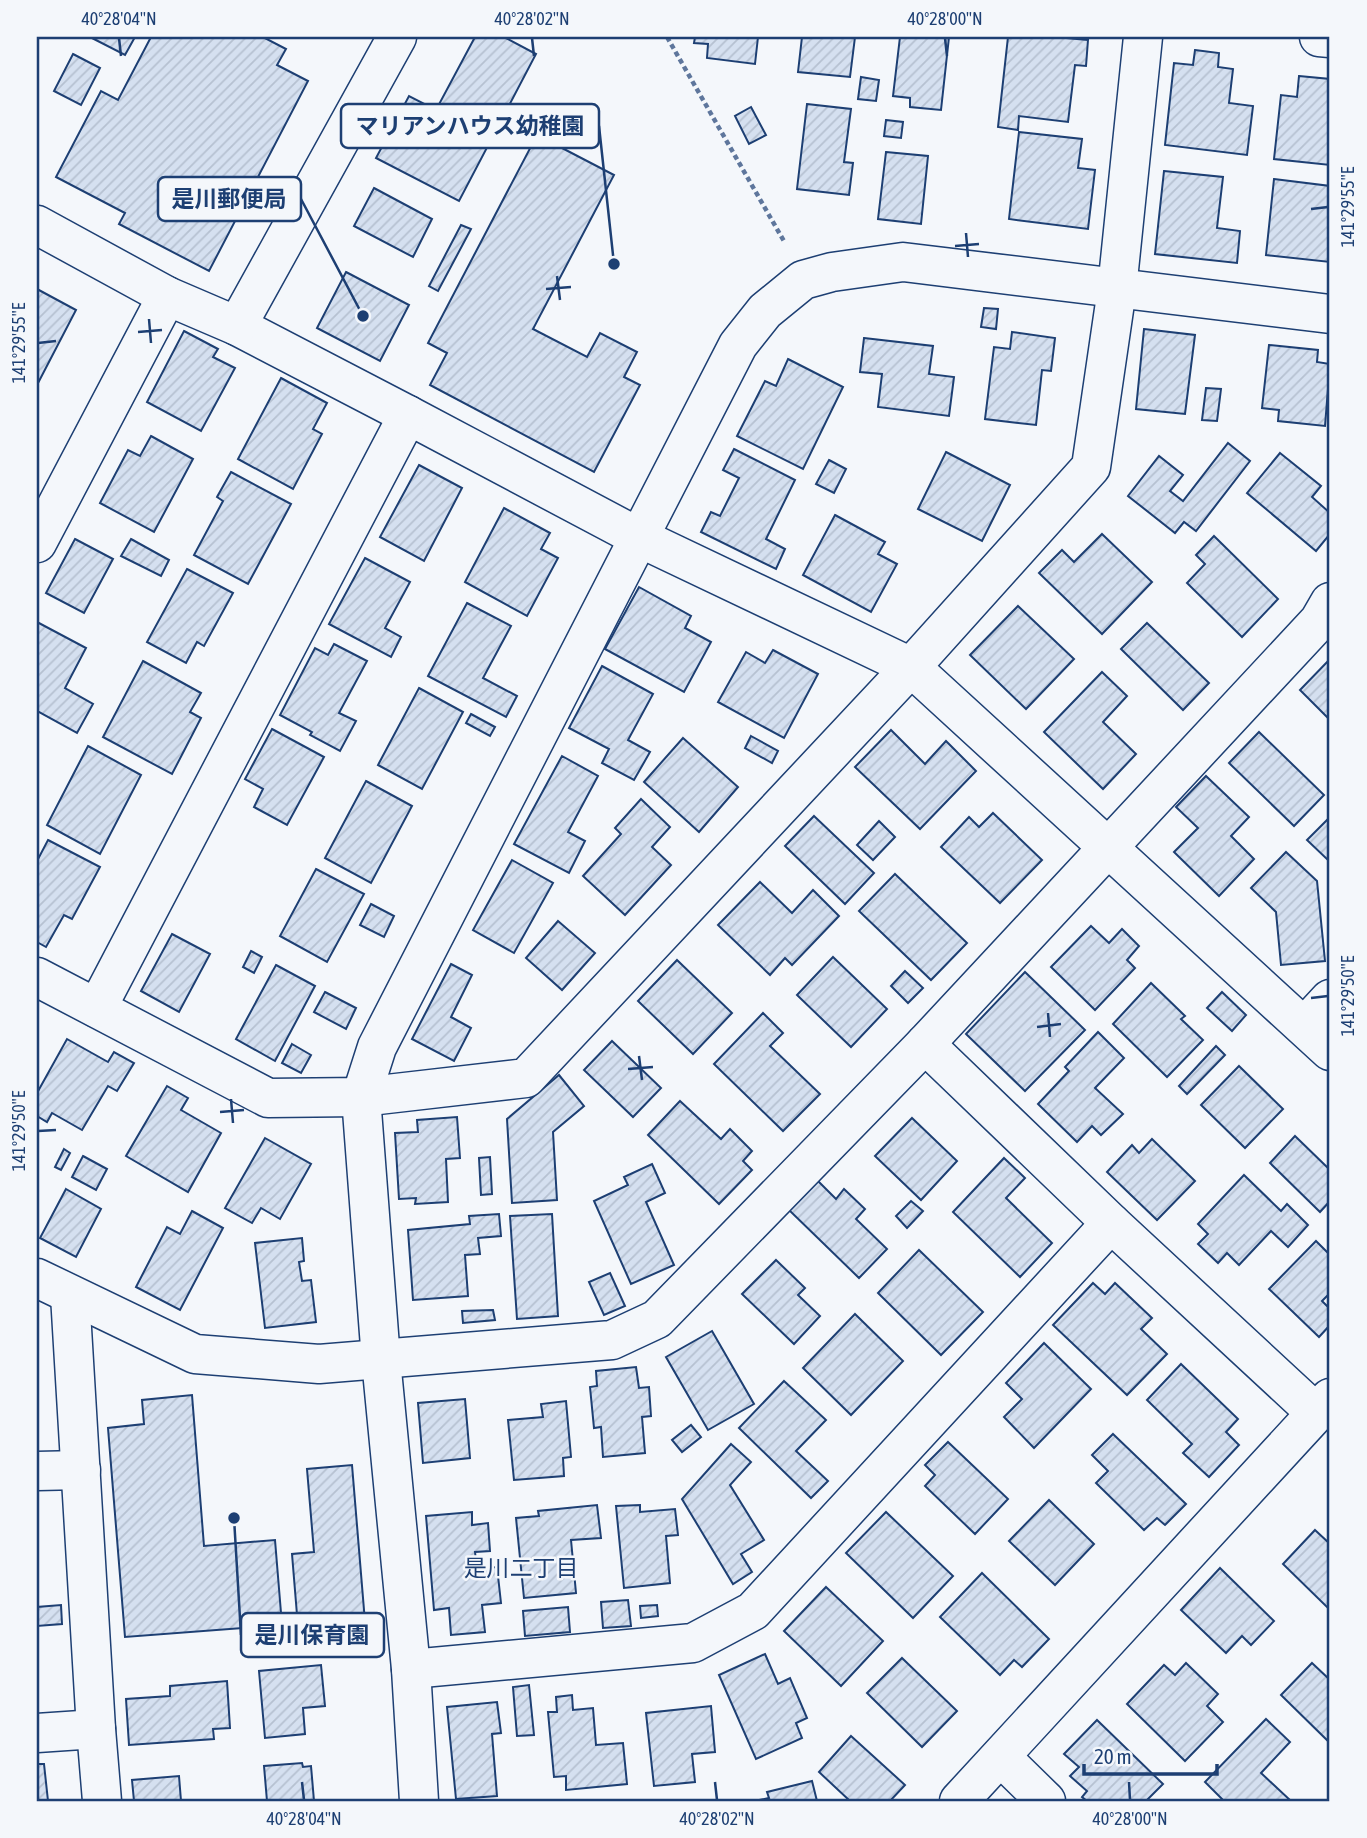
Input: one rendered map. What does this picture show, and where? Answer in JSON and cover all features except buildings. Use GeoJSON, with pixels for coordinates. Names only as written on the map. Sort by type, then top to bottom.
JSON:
{"type":"FeatureCollection","features":[{"type":"Feature","properties":{"kind":"street"},"geometry":{"type":"LineString","coordinates":[[237,326],[397,37]]}},
{"type":"Feature","properties":{"kind":"street"},"geometry":{"type":"LineString","coordinates":[[37,977],[268,1098],[361,1097],[526,1078],[911,667],[1091,467],[1117,289],[1143,37]]}},
{"type":"Feature","properties":{"kind":"street"},"geometry":{"type":"LineString","coordinates":[[1319,37],[1330,38]]}},
{"type":"Feature","properties":{"kind":"street"},"geometry":{"type":"LineString","coordinates":[[37,225],[167,296],[237,326],[638,537],[911,667],[1108,845],[1322,1025]]}},
{"type":"Feature","properties":{"kind":"street"},"geometry":{"type":"LineString","coordinates":[[419,1801],[411,1670],[381,1360],[361,1097],[377,1046],[738,345],[765,311],[803,280],[832,272],[903,262],[1330,314]]}},
{"type":"Feature","properties":{"kind":"street"},"geometry":{"type":"LineString","coordinates":[[37,543],[167,296]]}},
{"type":"Feature","properties":{"kind":"street"},"geometry":{"type":"LineString","coordinates":[[97,1008],[408,415]]}},
{"type":"Feature","properties":{"kind":"street"},"geometry":{"type":"LineString","coordinates":[[53,1287],[195,1354],[319,1364],[612,1340],[657,1319],[925,1044],[1318,621],[1330,602]]}},
{"type":"Feature","properties":{"kind":"street"},"geometry":{"type":"LineString","coordinates":[[925,1044],[1111,1223],[1323,1405],[959,1801]]}},
{"type":"Feature","properties":{"kind":"street"},"geometry":{"type":"LineString","coordinates":[[411,1670],[693,1643],[753,1611],[1111,1223]]}},
{"type":"Feature","properties":{"kind":"street"},"geometry":{"type":"LineString","coordinates":[[53,1287],[81,1470],[96,1729],[103,1801]]}},
{"type":"Feature","properties":{"kind":"street"},"geometry":{"type":"LineString","coordinates":[[37,1471],[81,1470]]}},
{"type":"Feature","properties":{"kind":"street"},"geometry":{"type":"LineString","coordinates":[[37,1732],[96,1729]]}},
{"type":"Feature","properties":{"kind":"street"},"geometry":{"type":"LineString","coordinates":[[1001,1757],[1046,1801]]}},
{"type":"Feature","properties":{"kind":"path"},"geometry":{"type":"LineString","coordinates":[[667,37],[779,230],[803,280]]}},
{"type":"Feature","properties":{"kind":"place","name":"マリアンハウス幼稚園"},"geometry":{"type":"Point","coordinates":[614,264]}},
{"type":"Feature","properties":{"kind":"place","name":"是川郵便局"},"geometry":{"type":"Point","coordinates":[363,316]}},
{"type":"Feature","properties":{"kind":"place","name":"是川保育園"},"geometry":{"type":"Point","coordinates":[234,1518]}},
{"type":"Feature","properties":{"kind":"district","name":"是川二丁目"},"geometry":{"type":"Point","coordinates":[521,1568]}}]}
